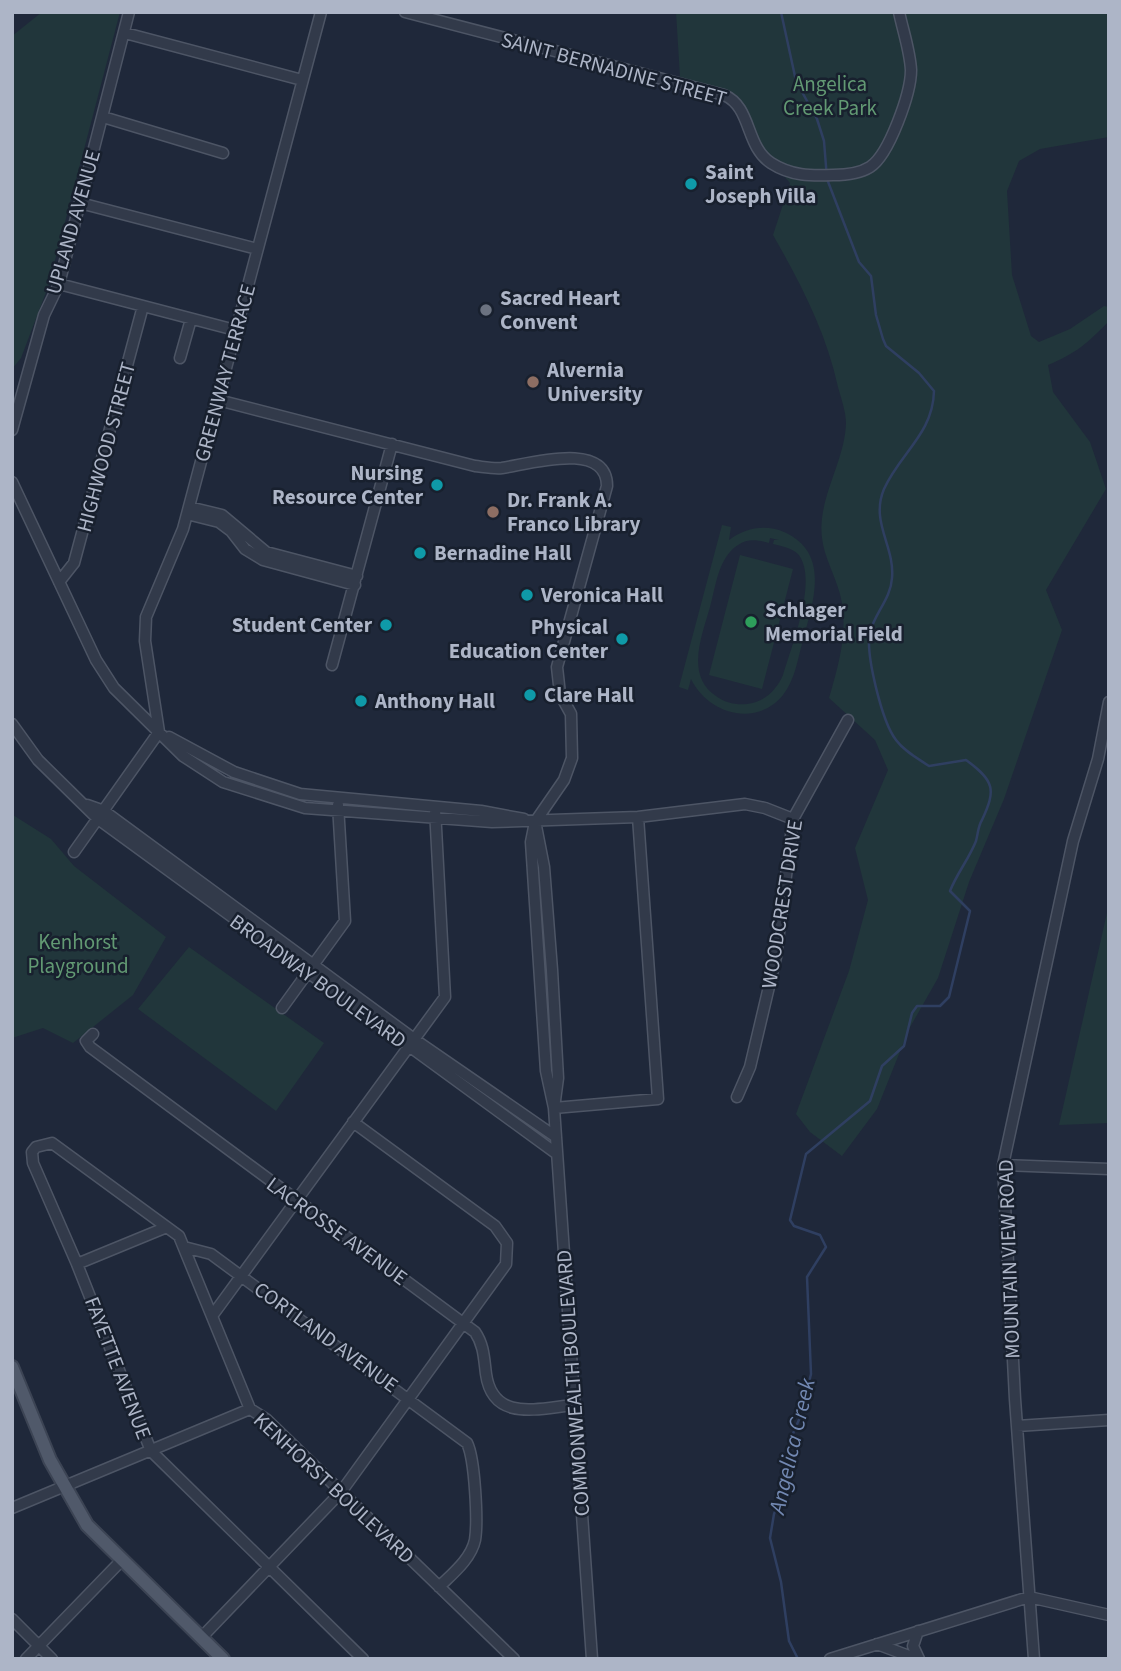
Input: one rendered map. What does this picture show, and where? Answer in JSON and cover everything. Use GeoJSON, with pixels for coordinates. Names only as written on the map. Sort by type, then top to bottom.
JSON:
{"type":"FeatureCollection","features":[{"type":"Feature","properties":{"kind":"main road"},"geometry":{"type":"LineString","coordinates":[[12,1367],[63,1487],[88,1525],[121,1561],[223,1659]]}},
{"type":"Feature","properties":{"kind":"street","name":"UPLAND AVENUE"},"geometry":{"type":"LineString","coordinates":[[12,430],[44,315],[60,284],[129,12]]}},
{"type":"Feature","properties":{"kind":"street","name":"GREENWAY TERRACE"},"geometry":{"type":"LineString","coordinates":[[159,732],[144,631],[153,600],[177,546],[188,510],[321,12]]}},
{"type":"Feature","properties":{"kind":"street","name":"SAINT BERNADINE STREET"},"geometry":{"type":"LineString","coordinates":[[405,12],[723,95],[738,106],[754,144],[764,158],[790,172],[820,176],[867,169],[887,146],[905,98],[911,70],[899,12]]}},
{"type":"Feature","properties":{"kind":"street"},"geometry":{"type":"LineString","coordinates":[[125,33],[302,80]]}},
{"type":"Feature","properties":{"kind":"street"},"geometry":{"type":"LineString","coordinates":[[103,117],[223,152]]}},
{"type":"Feature","properties":{"kind":"street"},"geometry":{"type":"LineString","coordinates":[[80,203],[257,250]]}},
{"type":"Feature","properties":{"kind":"street"},"geometry":{"type":"LineString","coordinates":[[60,284],[235,330]]}},
{"type":"Feature","properties":{"kind":"street","name":"HIGHWOOD STREET"},"geometry":{"type":"LineString","coordinates":[[59,582],[74,563],[143,306]]}},
{"type":"Feature","properties":{"kind":"street"},"geometry":{"type":"LineString","coordinates":[[180,358],[191,319]]}},
{"type":"Feature","properties":{"kind":"street"},"geometry":{"type":"LineString","coordinates":[[218,400],[487,467],[581,459],[601,467],[607,486],[557,667],[560,694],[571,714],[572,758],[564,780],[535,822]]}},
{"type":"Feature","properties":{"kind":"street"},"geometry":{"type":"LineString","coordinates":[[332,665],[392,444]]}},
{"type":"Feature","properties":{"kind":"street"},"geometry":{"type":"LineString","coordinates":[[12,482],[109,680],[159,732],[250,779],[338,805],[435,813],[512,815],[535,822],[638,817],[745,804],[765,808],[793,819]]}},
{"type":"Feature","properties":{"kind":"street"},"geometry":{"type":"LineString","coordinates":[[188,510],[219,522],[231,531],[245,549],[263,560],[356,580]]}},
{"type":"Feature","properties":{"kind":"street","name":"MOUNTAIN VIEW ROAD"},"geometry":{"type":"LineString","coordinates":[[1034,1659],[1017,1426],[1003,1165],[1073,841],[1098,759],[1109,702]]}},
{"type":"Feature","properties":{"kind":"street","name":"WOODCREST DRIVE"},"geometry":{"type":"LineString","coordinates":[[737,1097],[750,1067],[779,943],[793,819],[848,720]]}},
{"type":"Feature","properties":{"kind":"street","name":"BROADWAY BOULEVARD"},"geometry":{"type":"LineString","coordinates":[[12,724],[38,760],[84,803],[411,1043],[557,1154]]}},
{"type":"Feature","properties":{"kind":"street"},"geometry":{"type":"LineString","coordinates":[[74,852],[159,732]]}},
{"type":"Feature","properties":{"kind":"street"},"geometry":{"type":"LineString","coordinates":[[282,1008],[345,922],[338,805]]}},
{"type":"Feature","properties":{"kind":"street"},"geometry":{"type":"LineString","coordinates":[[212,1316],[445,997],[435,813]]}},
{"type":"Feature","properties":{"kind":"street"},"geometry":{"type":"LineString","coordinates":[[554,1108],[657,1099],[638,817]]}},
{"type":"Feature","properties":{"kind":"street","name":"COMMONWEALTH BOULEVARD"},"geometry":{"type":"LineString","coordinates":[[535,822],[541,845],[552,970],[558,1078],[554,1108],[592,1659]]}},
{"type":"Feature","properties":{"kind":"street","name":"LACROSSE AVENUE"},"geometry":{"type":"LineString","coordinates":[[93,1034],[86,1041],[90,1047],[295,1202],[464,1322],[480,1339],[488,1389],[500,1403],[522,1410],[574,1405]]}},
{"type":"Feature","properties":{"kind":"street","name":"BROADWAY BOULEVARD"},"geometry":{"type":"LineString","coordinates":[[411,1043],[556,1137]]}},
{"type":"Feature","properties":{"kind":"street"},"geometry":{"type":"LineString","coordinates":[[201,1638],[341,1492],[502,1273],[508,1252],[507,1243],[495,1226],[353,1122]]}},
{"type":"Feature","properties":{"kind":"street","name":"FAYETTE AVENUE"},"geometry":{"type":"LineString","coordinates":[[167,1227],[55,1145],[47,1143],[36,1147],[32,1152],[33,1163],[77,1264],[151,1451],[363,1659]]}},
{"type":"Feature","properties":{"kind":"street"},"geometry":{"type":"LineString","coordinates":[[1003,1165],[1109,1169]]}},
{"type":"Feature","properties":{"kind":"street"},"geometry":{"type":"LineString","coordinates":[[77,1264],[167,1227],[179,1236],[184,1247]]}},
{"type":"Feature","properties":{"kind":"street","name":"CORTLAND AVENUE"},"geometry":{"type":"LineString","coordinates":[[184,1247],[211,1254],[463,1438],[472,1461],[475,1541],[463,1563],[439,1587]]}},
{"type":"Feature","properties":{"kind":"street","name":"KENHORST BOULEVARD"},"geometry":{"type":"LineString","coordinates":[[184,1247],[250,1409],[266,1419],[514,1659]]}},
{"type":"Feature","properties":{"kind":"street"},"geometry":{"type":"LineString","coordinates":[[12,1508],[250,1409]]}},
{"type":"Feature","properties":{"kind":"street"},"geometry":{"type":"LineString","coordinates":[[1017,1426],[1109,1420]]}},
{"type":"Feature","properties":{"kind":"street"},"geometry":{"type":"LineString","coordinates":[[26,1659],[121,1561]]}},
{"type":"Feature","properties":{"kind":"street"},"geometry":{"type":"LineString","coordinates":[[830,1659],[1029,1597],[1109,1615]]}},
{"type":"Feature","properties":{"kind":"street"},"geometry":{"type":"LineString","coordinates":[[12,1619],[52,1659]]}},
{"type":"Feature","properties":{"kind":"street"},"geometry":{"type":"LineString","coordinates":[[918,1630],[913,1646],[918,1659]]}},
{"type":"Feature","properties":{"kind":"street"},"geometry":{"type":"LineString","coordinates":[[877,1644],[918,1659]]}},
{"type":"Feature","properties":{"kind":"green space"},"geometry":{"type":"Polygon","coordinates":[[[42,12],[120,12],[48,287],[21,358],[12,369],[12,36],[42,12]]]}},
{"type":"Feature","properties":{"kind":"green space","name":"Angelica Creek Park"},"geometry":{"type":"Polygon","coordinates":[[[676,12],[1109,12],[1109,137],[1040,149],[1019,161],[1007,191],[1012,275],[1031,336],[1039,342],[1070,329],[1104,306],[1109,307],[1109,321],[1094,336],[1074,352],[1048,365],[1053,392],[1090,442],[1106,489],[1046,590],[1062,630],[1004,799],[969,882],[938,978],[909,1029],[877,1109],[842,1156],[810,1132],[796,1114],[849,971],[868,900],[855,848],[888,770],[875,740],[829,698],[843,633],[843,607],[823,545],[822,523],[827,495],[844,438],[845,414],[820,328],[773,235],[790,183],[760,148],[736,95],[680,77],[676,12]]]}},
{"type":"Feature","properties":{"kind":"green space"},"geometry":{"type":"Polygon","coordinates":[[[722,525],[731,527],[729,540],[748,530],[762,528],[784,532],[799,541],[808,552],[813,565],[814,595],[796,669],[783,695],[772,705],[747,714],[720,708],[699,691],[691,679],[688,690],[679,687],[722,525]],[[770,538],[769,543],[753,540],[742,543],[726,557],[719,573],[700,642],[698,666],[707,687],[727,702],[743,704],[759,701],[773,691],[783,675],[797,631],[806,580],[804,565],[798,554],[773,544],[774,540],[779,540],[770,538]]]}},
{"type":"Feature","properties":{"kind":"green space","name":"Schlager Memorial Field"},"geometry":{"type":"Polygon","coordinates":[[[740,555],[793,569],[762,689],[709,675],[740,555]]]}},
{"type":"Feature","properties":{"kind":"green space","name":"Kenhorst Playground"},"geometry":{"type":"Polygon","coordinates":[[[13,815],[51,839],[74,866],[166,937],[133,995],[73,1043],[43,1028],[12,1038],[13,815]]]}},
{"type":"Feature","properties":{"kind":"green space"},"geometry":{"type":"Polygon","coordinates":[[[1109,904],[1109,1123],[1059,1125],[1109,904]]]}},
{"type":"Feature","properties":{"kind":"green space"},"geometry":{"type":"Polygon","coordinates":[[[189,947],[324,1043],[276,1111],[138,1009],[189,947]]]}},
{"type":"Feature","properties":{"kind":"waterway","name":"Angelica Creek"},"geometry":{"type":"LineString","coordinates":[[781,12],[796,81],[817,119],[824,141],[827,179],[859,262],[871,276],[876,315],[883,339],[886,346],[919,373],[934,391],[928,419],[915,443],[891,476],[880,501],[881,523],[890,555],[892,578],[889,592],[870,632],[870,655],[876,687],[885,718],[903,748],[929,766],[966,760],[983,774],[991,793],[976,841],[950,891],[970,911],[949,997],[940,1006],[917,1006],[912,1013],[904,1046],[882,1066],[870,1101],[806,1154],[790,1220],[794,1226],[820,1235],[826,1247],[807,1277],[811,1374],[801,1415],[792,1436],[783,1492],[774,1514],[770,1538],[781,1582],[789,1641],[798,1659]]}},
{"type":"Feature","properties":{"kind":"place","name":"Saint Joseph Villa"},"geometry":{"type":"Point","coordinates":[691,184]}},
{"type":"Feature","properties":{"kind":"place","name":"Sacred Heart Convent"},"geometry":{"type":"Point","coordinates":[486,310]}},
{"type":"Feature","properties":{"kind":"place","name":"Alvernia University"},"geometry":{"type":"Point","coordinates":[533,382]}},
{"type":"Feature","properties":{"kind":"place","name":"Nursing Resource Center"},"geometry":{"type":"Point","coordinates":[437,485]}},
{"type":"Feature","properties":{"kind":"place","name":"Dr. Frank A. Franco Library"},"geometry":{"type":"Point","coordinates":[493,512]}},
{"type":"Feature","properties":{"kind":"place","name":"Bernadine Hall"},"geometry":{"type":"Point","coordinates":[420,553]}},
{"type":"Feature","properties":{"kind":"place","name":"Veronica Hall"},"geometry":{"type":"Point","coordinates":[527,595]}},
{"type":"Feature","properties":{"kind":"place","name":"Schlager Memorial Field"},"geometry":{"type":"Point","coordinates":[751,622]}},
{"type":"Feature","properties":{"kind":"place","name":"Student Center"},"geometry":{"type":"Point","coordinates":[386,625]}},
{"type":"Feature","properties":{"kind":"place","name":"Physical Education Center"},"geometry":{"type":"Point","coordinates":[622,639]}},
{"type":"Feature","properties":{"kind":"place","name":"Clare Hall"},"geometry":{"type":"Point","coordinates":[530,695]}},
{"type":"Feature","properties":{"kind":"place","name":"Anthony Hall"},"geometry":{"type":"Point","coordinates":[361,701]}}]}
